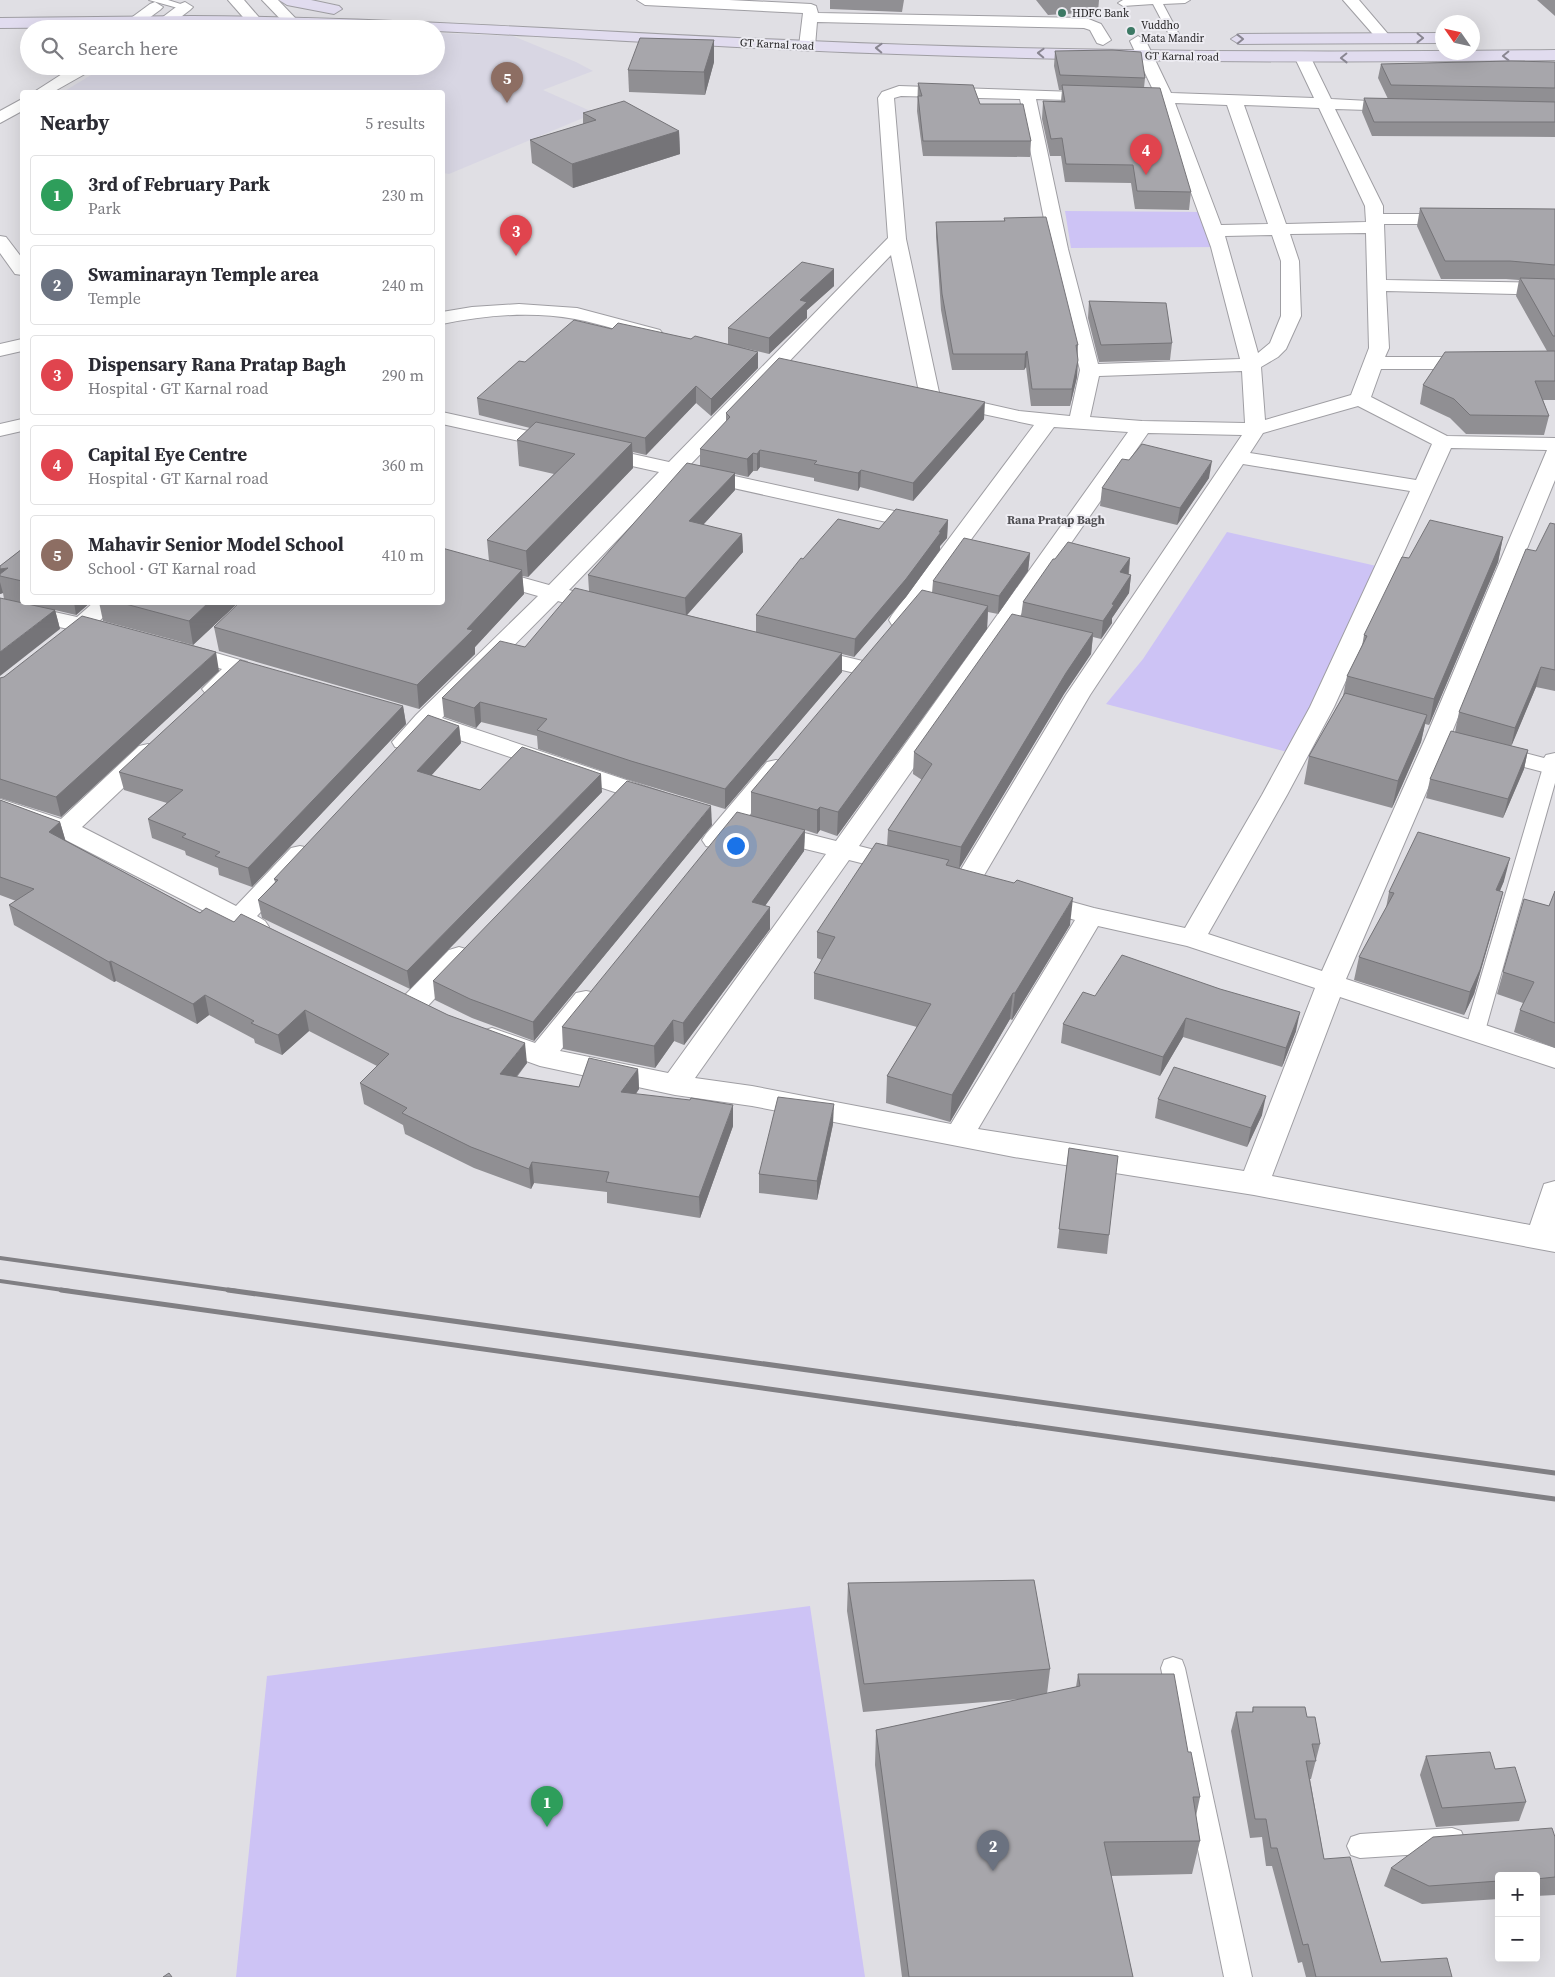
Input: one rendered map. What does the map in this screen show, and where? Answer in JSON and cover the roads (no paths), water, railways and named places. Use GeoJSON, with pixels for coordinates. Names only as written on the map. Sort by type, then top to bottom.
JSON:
{"type":"FeatureCollection","features":[{"type":"Feature","properties":{"kind":"main road"},"geometry":{"type":"LineString","coordinates":[[0,10],[155,4],[186,7],[279,3],[334,9],[652,22]]}},
{"type":"Feature","properties":{"kind":"main road","name":"GT Karnal road"},"geometry":{"type":"LineString","coordinates":[[789,29],[811,14],[1034,37]]}},
{"type":"Feature","properties":{"kind":"main road","name":"GT Karnal road"},"geometry":{"type":"LineString","coordinates":[[0,24],[20,24]]}},
{"type":"Feature","properties":{"kind":"main road","name":"GT Karnal road"},"geometry":{"type":"LineString","coordinates":[[445,27],[807,46],[1142,48],[1303,58],[1555,55]]}},
{"type":"Feature","properties":{"kind":"main road","name":"GT Karnal road"},"geometry":{"type":"LineString","coordinates":[[1224,39],[1435,38]]}},
{"type":"Feature","properties":{"kind":"main road","name":"GT Karnal road"},"geometry":{"type":"LineString","coordinates":[[1084,39],[1103,40],[1142,48],[1177,40],[1196,40]]}},
{"type":"Feature","properties":{"kind":"street"},"geometry":{"type":"LineString","coordinates":[[645,0],[811,14],[1086,24],[1096,27],[1103,40]]}},
{"type":"Feature","properties":{"kind":"street"},"geometry":{"type":"LineString","coordinates":[[1351,0],[1383,37]]}},
{"type":"Feature","properties":{"kind":"street"},"geometry":{"type":"LineString","coordinates":[[279,3],[290,20]]}},
{"type":"Feature","properties":{"kind":"street"},"geometry":{"type":"LineString","coordinates":[[135,20],[155,4]]}},
{"type":"Feature","properties":{"kind":"street"},"geometry":{"type":"LineString","coordinates":[[240,4],[253,20]]}},
{"type":"Feature","properties":{"kind":"street"},"geometry":{"type":"LineString","coordinates":[[168,20],[186,7]]}},
{"type":"Feature","properties":{"kind":"street"},"geometry":{"type":"LineString","coordinates":[[807,46],[811,14]]}},
{"type":"Feature","properties":{"kind":"street"},"geometry":{"type":"LineString","coordinates":[[948,876],[1078,695],[1100,648],[1256,428],[1251,365],[1220,247],[1164,98],[1142,48]]}},
{"type":"Feature","properties":{"kind":"street"},"geometry":{"type":"LineString","coordinates":[[1303,58],[1374,206],[1379,348],[1360,399]]}},
{"type":"Feature","properties":{"kind":"street"},"geometry":{"type":"LineString","coordinates":[[45,90],[71,75]]}},
{"type":"Feature","properties":{"kind":"street"},"geometry":{"type":"LineString","coordinates":[[930,397],[897,239],[886,98],[888,95],[899,91],[1115,96]]}},
{"type":"Feature","properties":{"kind":"street"},"geometry":{"type":"LineString","coordinates":[[1027,94],[1058,249],[1090,370],[1079,422]]}},
{"type":"Feature","properties":{"kind":"street"},"geometry":{"type":"LineString","coordinates":[[1135,97],[1324,105],[1420,106]]}},
{"type":"Feature","properties":{"kind":"street"},"geometry":{"type":"LineString","coordinates":[[1090,370],[1251,365],[1271,353],[1279,345],[1291,316],[1290,261],[1234,101]]}},
{"type":"Feature","properties":{"kind":"street"},"geometry":{"type":"LineString","coordinates":[[0,118],[20,105]]}},
{"type":"Feature","properties":{"kind":"street"},"geometry":{"type":"LineString","coordinates":[[1213,231],[1279,230],[1374,223],[1470,219]]}},
{"type":"Feature","properties":{"kind":"street"},"geometry":{"type":"LineString","coordinates":[[391,756],[424,720],[554,593],[676,469],[897,239]]}},
{"type":"Feature","properties":{"kind":"street"},"geometry":{"type":"LineString","coordinates":[[3,248],[20,268]]}},
{"type":"Feature","properties":{"kind":"street"},"geometry":{"type":"LineString","coordinates":[[1377,285],[1555,289]]}},
{"type":"Feature","properties":{"kind":"street"},"geometry":{"type":"LineString","coordinates":[[445,317],[466,312],[516,310],[566,312],[671,338]]}},
{"type":"Feature","properties":{"kind":"street"},"geometry":{"type":"LineString","coordinates":[[0,350],[20,345]]}},
{"type":"Feature","properties":{"kind":"street"},"geometry":{"type":"LineString","coordinates":[[1374,363],[1498,362]]}},
{"type":"Feature","properties":{"kind":"street"},"geometry":{"type":"LineString","coordinates":[[911,393],[1020,417],[1142,427],[1256,428],[1360,399],[1443,442],[1555,444]]}},
{"type":"Feature","properties":{"kind":"street"},"geometry":{"type":"LineString","coordinates":[[445,419],[966,533]]}},
{"type":"Feature","properties":{"kind":"street"},"geometry":{"type":"LineString","coordinates":[[783,649],[865,660],[924,606],[966,533],[1048,420]]}},
{"type":"Feature","properties":{"kind":"street"},"geometry":{"type":"LineString","coordinates":[[0,430],[20,425]]}},
{"type":"Feature","properties":{"kind":"street"},"geometry":{"type":"LineString","coordinates":[[675,1085],[842,852],[1014,628],[1142,427]]}},
{"type":"Feature","properties":{"kind":"street"},"geometry":{"type":"LineString","coordinates":[[1192,938],[1294,760],[1332,708],[1422,487],[1443,442]]}},
{"type":"Feature","properties":{"kind":"street"},"geometry":{"type":"LineString","coordinates":[[1254,1184],[1331,983],[1445,738],[1555,454]]}},
{"type":"Feature","properties":{"kind":"street"},"geometry":{"type":"LineString","coordinates":[[1237,457],[1422,487]]}},
{"type":"Feature","properties":{"kind":"street"},"geometry":{"type":"LineString","coordinates":[[445,563],[592,602]]}},
{"type":"Feature","properties":{"kind":"street"},"geometry":{"type":"LineString","coordinates":[[60,643],[105,605]]}},
{"type":"Feature","properties":{"kind":"street"},"geometry":{"type":"LineString","coordinates":[[0,607],[112,632]]}},
{"type":"Feature","properties":{"kind":"street"},"geometry":{"type":"LineString","coordinates":[[978,619],[1014,628]]}},
{"type":"Feature","properties":{"kind":"street"},"geometry":{"type":"LineString","coordinates":[[199,654],[220,635]]}},
{"type":"Feature","properties":{"kind":"street"},"geometry":{"type":"LineString","coordinates":[[160,645],[199,654],[248,670],[198,704]]}},
{"type":"Feature","properties":{"kind":"street"},"geometry":{"type":"LineString","coordinates":[[397,712],[622,788],[676,804]]}},
{"type":"Feature","properties":{"kind":"street"},"geometry":{"type":"LineString","coordinates":[[66,829],[163,737]]}},
{"type":"Feature","properties":{"kind":"street"},"geometry":{"type":"LineString","coordinates":[[1445,738],[1553,763]]}},
{"type":"Feature","properties":{"kind":"street"},"geometry":{"type":"LineString","coordinates":[[700,859],[792,748]]}},
{"type":"Feature","properties":{"kind":"street"},"geometry":{"type":"LineString","coordinates":[[601,809],[622,788]]}},
{"type":"Feature","properties":{"kind":"street"},"geometry":{"type":"LineString","coordinates":[[0,807],[66,829],[274,936]]}},
{"type":"Feature","properties":{"kind":"street"},"geometry":{"type":"LineString","coordinates":[[704,813],[842,852],[948,876],[1091,916],[1192,938],[1555,1058]]}},
{"type":"Feature","properties":{"kind":"street"},"geometry":{"type":"LineString","coordinates":[[239,919],[319,834]]}},
{"type":"Feature","properties":{"kind":"street"},"geometry":{"type":"LineString","coordinates":[[959,1135],[1091,916]]}},
{"type":"Feature","properties":{"kind":"street"},"geometry":{"type":"LineString","coordinates":[[416,1004],[476,938]]}},
{"type":"Feature","properties":{"kind":"street"},"geometry":{"type":"LineString","coordinates":[[540,1056],[602,980]]}},
{"type":"Feature","properties":{"kind":"street"},"geometry":{"type":"LineString","coordinates":[[470,1030],[540,1056],[675,1085],[752,1096],[959,1135],[1254,1184],[1548,1239],[1555,1192]]}},
{"type":"Feature","properties":{"kind":"lane"},"geometry":{"type":"LineString","coordinates":[[1123,3],[1185,0]]}},
{"type":"Feature","properties":{"kind":"lane"},"geometry":{"type":"LineString","coordinates":[[1156,1],[1177,40]]}},
{"type":"Feature","properties":{"kind":"lane"},"geometry":{"type":"LineString","coordinates":[[1475,1031],[1553,763]]}},
{"type":"Feature","properties":{"kind":"lane"},"geometry":{"type":"LineString","coordinates":[[1173,1668],[1238,1977]]}},
{"type":"Feature","properties":{"kind":"lane"},"geometry":{"type":"LineString","coordinates":[[1360,1846],[1477,1838]]}},
{"type":"Feature","properties":{"kind":"railway"},"geometry":{"type":"LineString","coordinates":[[0,1258],[237,1291]]}},
{"type":"Feature","properties":{"kind":"railway"},"geometry":{"type":"LineString","coordinates":[[0,1281],[70,1291]]}},
{"type":"Feature","properties":{"kind":"railway"},"geometry":{"type":"LineString","coordinates":[[61,1290],[1555,1499]]}},
{"type":"Feature","properties":{"kind":"railway"},"geometry":{"type":"LineString","coordinates":[[228,1290],[1555,1473]]}},
{"type":"Feature","properties":{"kind":"place","name":"HDFC Bank"},"geometry":{"type":"Point","coordinates":[1062,13]}},
{"type":"Feature","properties":{"kind":"place","name":"Vuddho Mata Mandir"},"geometry":{"type":"Point","coordinates":[1131,31]}},
{"type":"Feature","properties":{"kind":"place","name":"Mahavir Senior Model School"},"geometry":{"type":"Point","coordinates":[507,103]}},
{"type":"Feature","properties":{"kind":"place","name":"Capital Eye Centre"},"geometry":{"type":"Point","coordinates":[1146,175]}},
{"type":"Feature","properties":{"kind":"place","name":"Dispensary Rana Pratap Bagh"},"geometry":{"type":"Point","coordinates":[516,256]}},
{"type":"Feature","properties":{"kind":"place","name":"3rd of February Park"},"geometry":{"type":"Point","coordinates":[547,1827]}},
{"type":"Feature","properties":{"kind":"place","name":"Swaminarayn Temple area"},"geometry":{"type":"Point","coordinates":[993,1871]}},
{"type":"Feature","properties":{"kind":"district","name":"Rana Pratap Bagh"},"geometry":{"type":"Point","coordinates":[1056,520]}}]}
